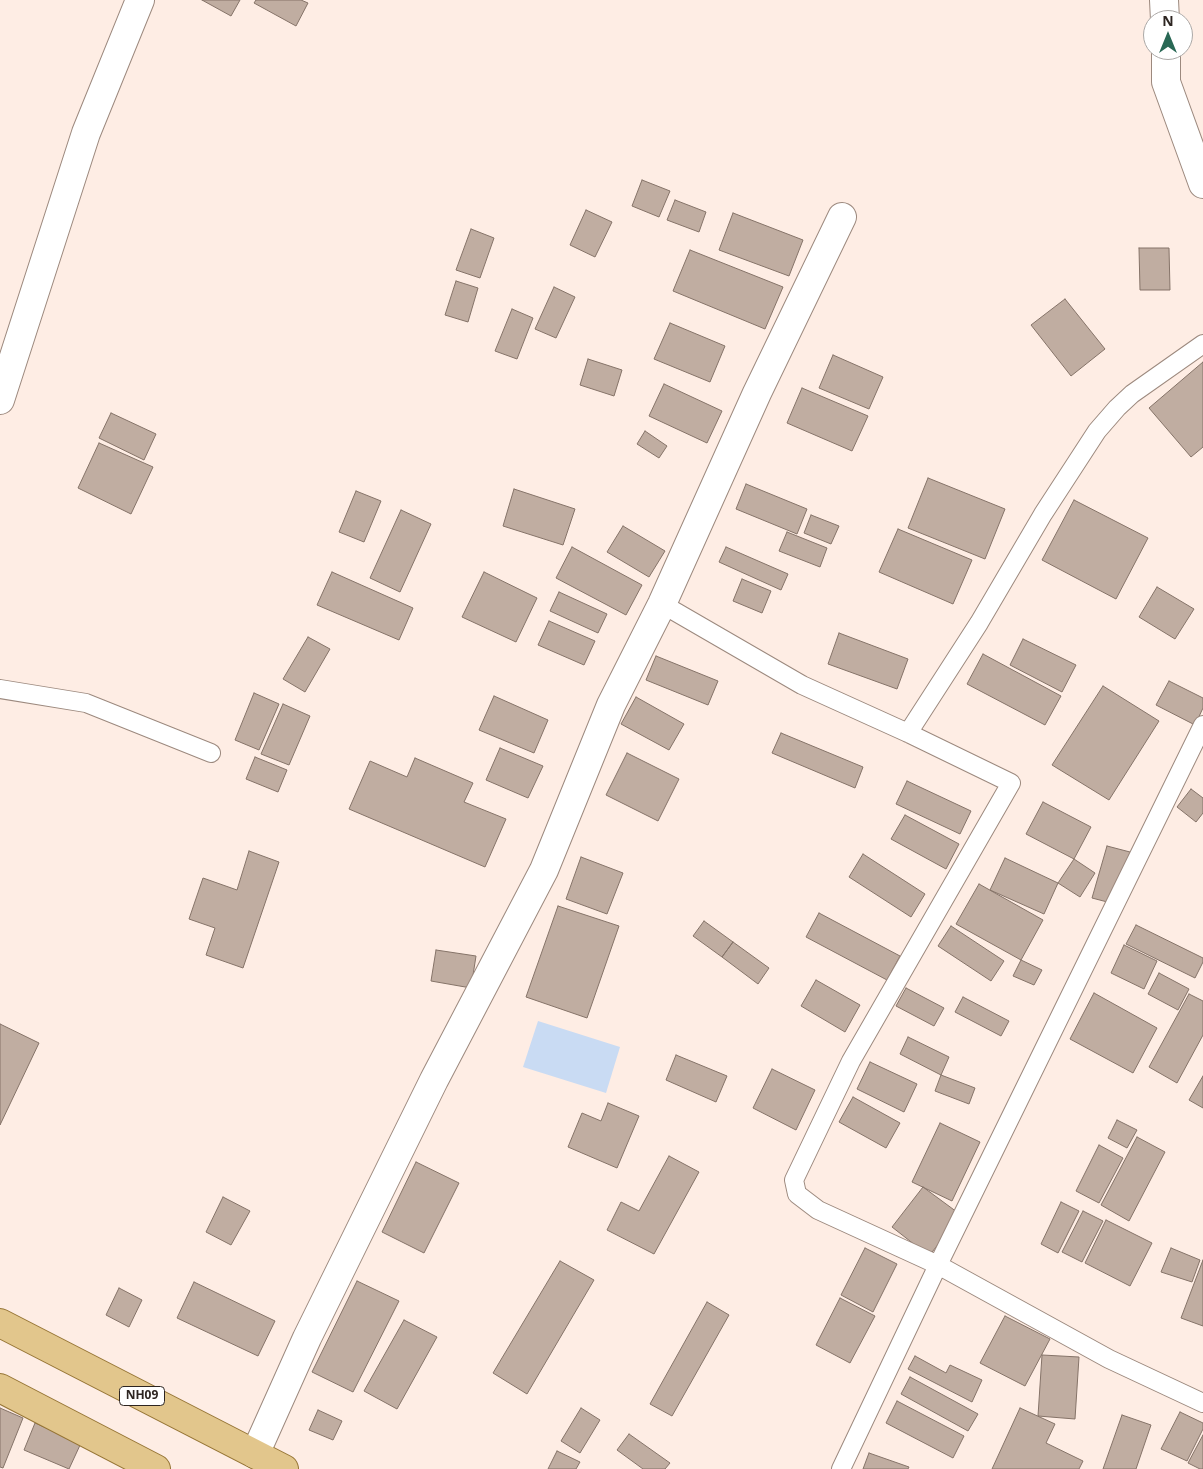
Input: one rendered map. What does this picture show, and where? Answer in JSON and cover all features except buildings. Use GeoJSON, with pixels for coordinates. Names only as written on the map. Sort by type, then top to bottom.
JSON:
{"type":"FeatureCollection","features":[{"type":"Feature","properties":{"kind":"main road","name":"NH09"},"geometry":{"type":"LineString","coordinates":[[0,1323],[253,1462],[284,1469]]}},
{"type":"Feature","properties":{"kind":"main road"},"geometry":{"type":"LineString","coordinates":[[0,1388],[156,1469]]}},
{"type":"Feature","properties":{"kind":"street"},"geometry":{"type":"LineString","coordinates":[[0,400],[86,133],[140,0]]}},
{"type":"Feature","properties":{"kind":"street"},"geometry":{"type":"LineString","coordinates":[[1166,60],[1166,82],[1201,170]]}},
{"type":"Feature","properties":{"kind":"street"},"geometry":{"type":"LineString","coordinates":[[253,1462],[307,1338],[439,1072],[544,870],[611,705],[662,604],[757,393],[842,218]]}},
{"type":"Feature","properties":{"kind":"lane"},"geometry":{"type":"LineString","coordinates":[[908,733],[979,623],[1043,514],[1098,431],[1117,408],[1132,394],[1203,344]]}},
{"type":"Feature","properties":{"kind":"lane"},"geometry":{"type":"LineString","coordinates":[[662,604],[802,685],[908,733],[1011,783],[851,1062],[794,1180],[798,1194],[818,1210],[938,1265],[1109,1359],[1203,1403]]}},
{"type":"Feature","properties":{"kind":"lane"},"geometry":{"type":"LineString","coordinates":[[0,689],[86,703],[211,753]]}},
{"type":"Feature","properties":{"kind":"lane"},"geometry":{"type":"LineString","coordinates":[[841,1469],[938,1265],[1203,726]]}},
{"type":"Feature","properties":{"kind":"water"},"geometry":{"type":"Polygon","coordinates":[[[538,1021],[620,1047],[606,1093],[523,1067],[538,1021]]]}}]}
